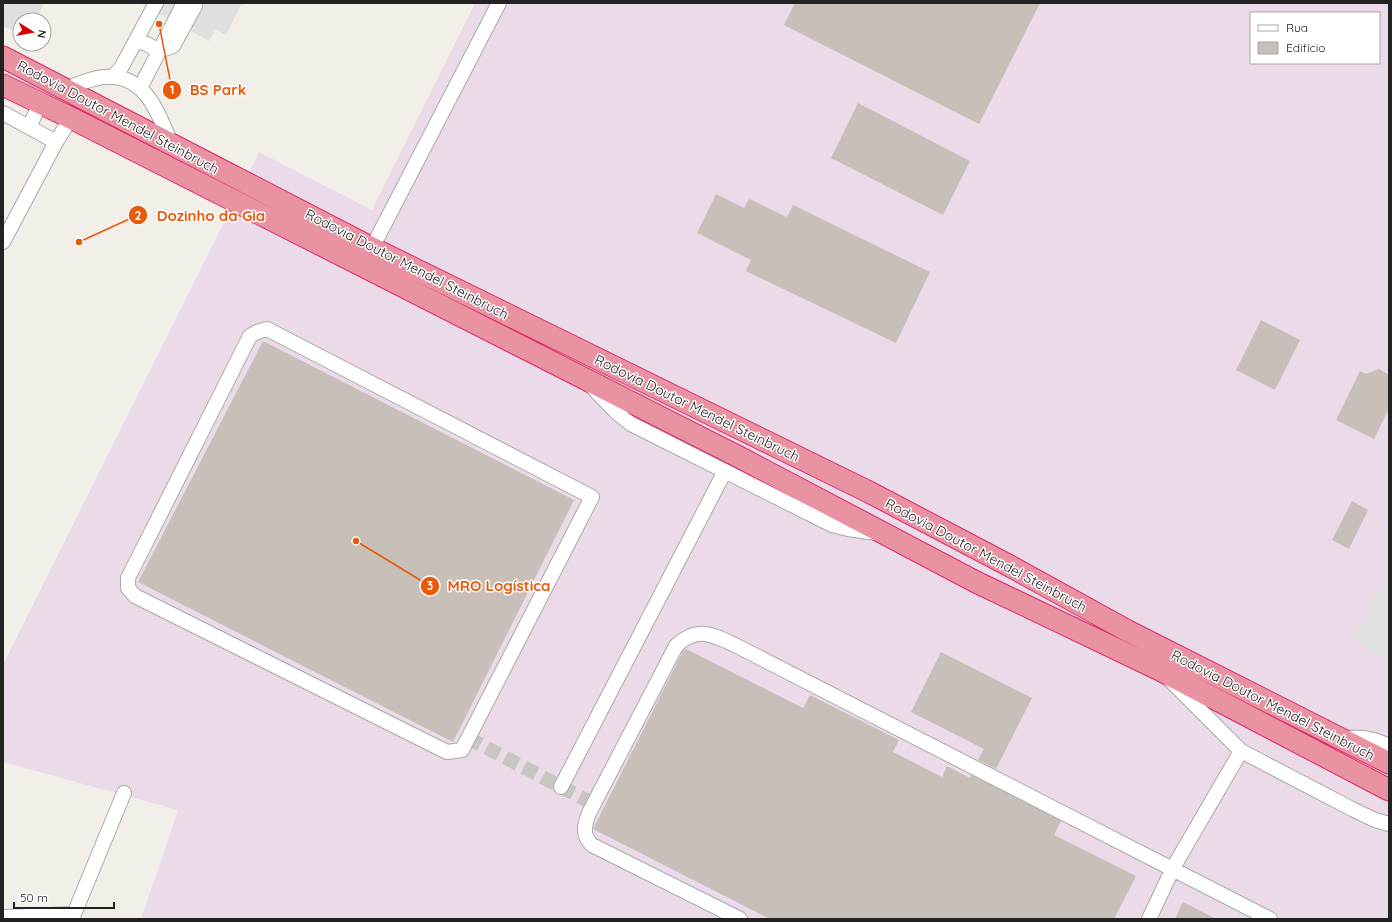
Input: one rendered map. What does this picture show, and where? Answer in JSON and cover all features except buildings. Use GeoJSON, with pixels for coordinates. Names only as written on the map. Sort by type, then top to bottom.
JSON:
{"type":"FeatureCollection","features":[{"type":"Feature","properties":{"kind":"highway","name":"Rodovia Doutor Mendel Steinbruch"},"geometry":{"type":"LineString","coordinates":[[3,57],[172,146],[372,248],[869,492],[1008,565],[1128,631],[1389,764]]}},
{"type":"Feature","properties":{"kind":"highway","name":"Rodovia Doutor Mendel Steinbruch"},"geometry":{"type":"LineString","coordinates":[[3,85],[71,118],[739,457],[976,582],[1158,669],[1389,790]]}},
{"type":"Feature","properties":{"kind":"street"},"geometry":{"type":"LineString","coordinates":[[136,40],[132,29],[145,3]]}},
{"type":"Feature","properties":{"kind":"street"},"geometry":{"type":"LineString","coordinates":[[113,77],[121,68],[156,3]]}},
{"type":"Feature","properties":{"kind":"street"},"geometry":{"type":"LineString","coordinates":[[140,88],[184,3]]}},
{"type":"Feature","properties":{"kind":"street"},"geometry":{"type":"LineString","coordinates":[[158,52],[173,46],[195,6],[194,3]]}},
{"type":"Feature","properties":{"kind":"street"},"geometry":{"type":"LineString","coordinates":[[372,248],[499,3]]}},
{"type":"Feature","properties":{"kind":"street"},"geometry":{"type":"LineString","coordinates":[[136,40],[147,44],[158,52]]}},
{"type":"Feature","properties":{"kind":"street"},"geometry":{"type":"LineString","coordinates":[[66,89],[87,80],[104,77],[123,79],[140,88],[152,102],[172,146]]}},
{"type":"Feature","properties":{"kind":"street"},"geometry":{"type":"LineString","coordinates":[[29,127],[40,104]]}},
{"type":"Feature","properties":{"kind":"street"},"geometry":{"type":"LineString","coordinates":[[3,114],[56,142]]}},
{"type":"Feature","properties":{"kind":"street"},"geometry":{"type":"LineString","coordinates":[[3,242],[56,142],[71,118]]}},
{"type":"Feature","properties":{"kind":"street"},"geometry":{"type":"LineString","coordinates":[[267,329],[592,497],[462,750],[447,752],[135,596],[128,588],[128,578],[250,336],[267,329]]}},
{"type":"Feature","properties":{"kind":"street"},"geometry":{"type":"LineString","coordinates":[[585,379],[604,401],[631,424],[832,525],[860,532],[884,534]]}},
{"type":"Feature","properties":{"kind":"street"},"geometry":{"type":"LineString","coordinates":[[561,787],[725,471]]}},
{"type":"Feature","properties":{"kind":"street"},"geometry":{"type":"LineString","coordinates":[[740,919],[592,845],[585,835],[584,829],[589,813],[676,646],[686,637],[695,634],[707,634],[734,644],[1174,868],[1270,919]]}},
{"type":"Feature","properties":{"kind":"street"},"geometry":{"type":"LineString","coordinates":[[1158,669],[1241,751],[1354,810],[1375,820],[1389,824]]}},
{"type":"Feature","properties":{"kind":"street"},"geometry":{"type":"LineString","coordinates":[[1342,740],[1356,737],[1371,738],[1389,746]]}},
{"type":"Feature","properties":{"kind":"street"},"geometry":{"type":"LineString","coordinates":[[1148,919],[1174,868],[1241,751]]}},
{"type":"Feature","properties":{"kind":"street"},"geometry":{"type":"LineString","coordinates":[[3,916],[73,916],[124,793]]}},
{"type":"Feature","properties":{"kind":"shaded area"},"geometry":{"type":"Polygon","coordinates":[[[3,3],[44,3],[40,12],[12,12],[12,30],[3,26],[3,3]]]}},
{"type":"Feature","properties":{"kind":"shaded area"},"geometry":{"type":"Polygon","coordinates":[[[140,3],[242,3],[226,35],[216,29],[209,41],[140,3]]]}},
{"type":"Feature","properties":{"kind":"shaded area"},"geometry":{"type":"Polygon","coordinates":[[[475,3],[1389,3],[1389,919],[141,919],[178,810],[3,762],[3,665],[259,152],[372,210],[475,3]]]}},
{"type":"Feature","properties":{"kind":"shaded area"},"geometry":{"type":"Polygon","coordinates":[[[1389,568],[1389,660],[1352,640],[1389,568]]]}},
{"type":"Feature","properties":{"kind":"tunnel"},"geometry":{"type":"LineString","coordinates":[[468,738],[594,804]]}},
{"type":"Feature","properties":{"kind":"place","name":"BS Park"},"geometry":{"type":"Point","coordinates":[159,24]}},
{"type":"Feature","properties":{"kind":"place","name":"Dozinho da Gia"},"geometry":{"type":"Point","coordinates":[79,242]}},
{"type":"Feature","properties":{"kind":"place","name":"MRO Logística"},"geometry":{"type":"Point","coordinates":[356,541]}}]}
